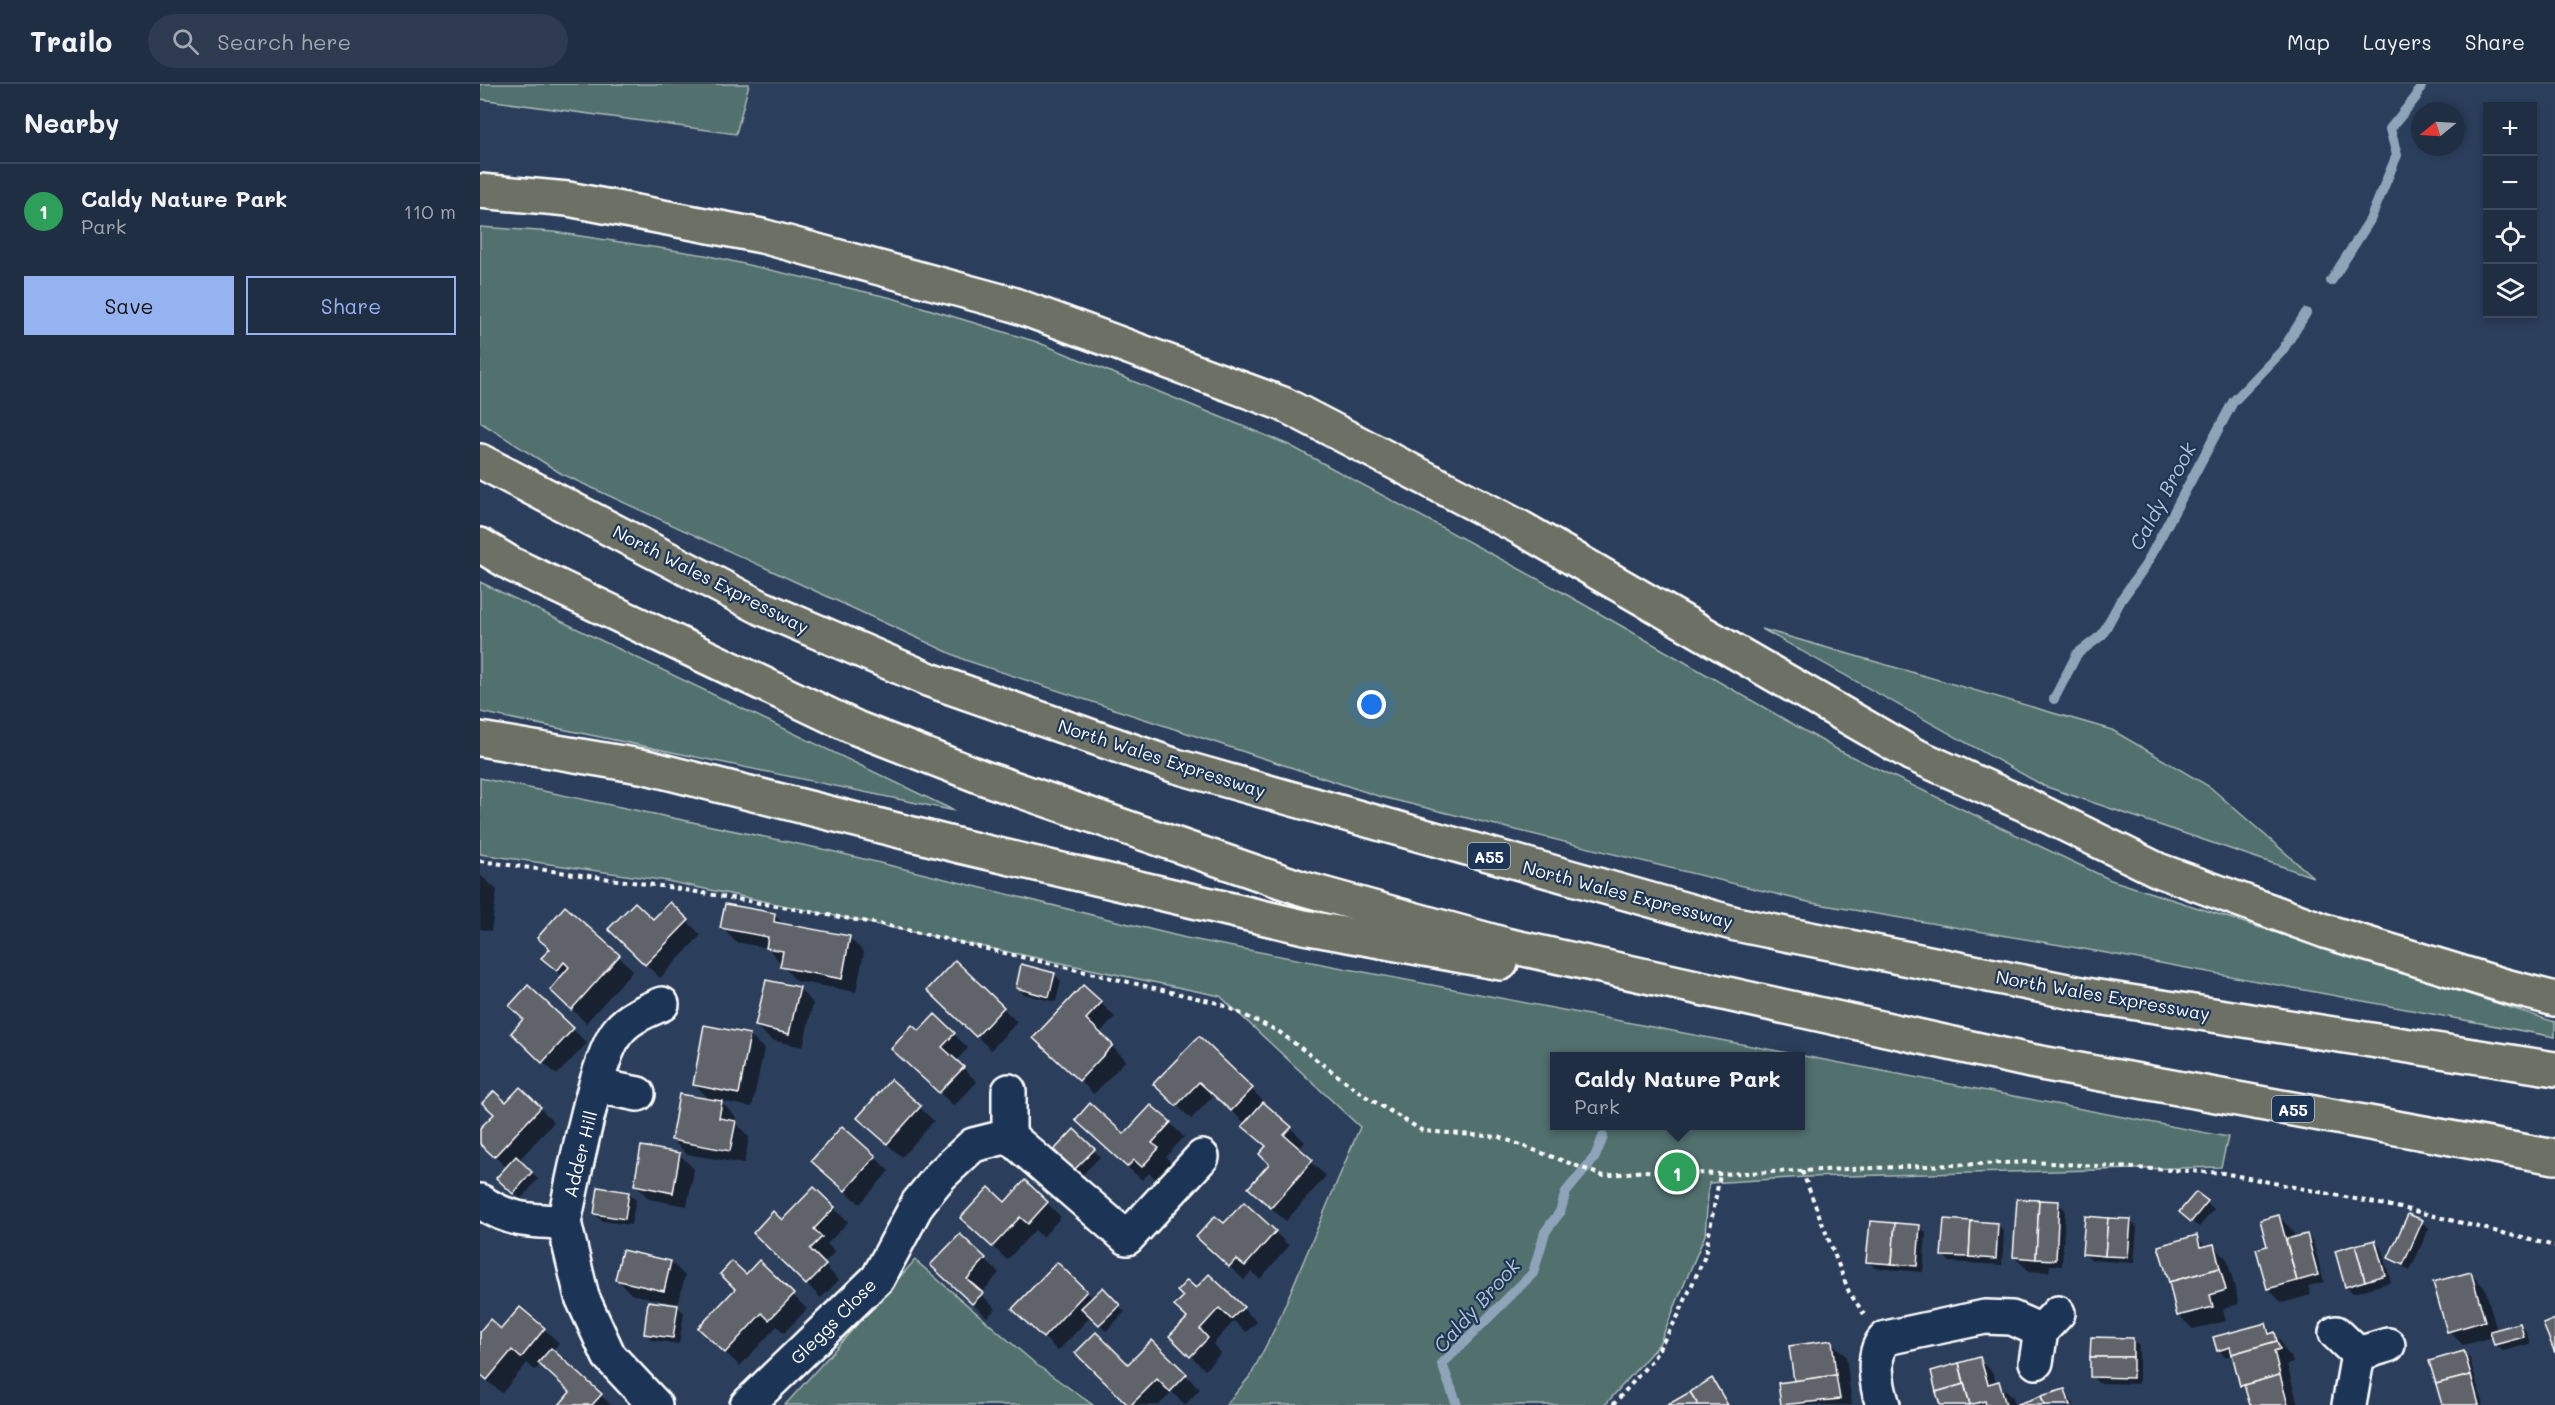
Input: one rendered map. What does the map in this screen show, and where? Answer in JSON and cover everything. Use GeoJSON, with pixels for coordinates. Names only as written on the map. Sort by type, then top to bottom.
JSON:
{"type":"FeatureCollection","features":[{"type":"Feature","properties":{"kind":"highway"},"geometry":{"type":"LineString","coordinates":[[480,191],[568,199],[774,239],[1012,304],[1283,404],[1521,528],[1912,754],[2026,805],[2158,870],[2325,931],[2505,987],[2555,999]]}},
{"type":"Feature","properties":{"kind":"highway","name":"North Wales Expressway"},"geometry":{"type":"LineString","coordinates":[[480,461],[762,608],[930,680],[1176,766],[1736,924],[2092,996],[2555,1069]]}},
{"type":"Feature","properties":{"kind":"highway","name":"A55"},"geometry":{"type":"LineString","coordinates":[[480,545],[513,565],[856,728],[984,778],[1301,888],[1506,945],[2030,1061],[2555,1157]]}},
{"type":"Feature","properties":{"kind":"highway"},"geometry":{"type":"LineString","coordinates":[[480,739],[646,767],[972,849],[1304,927],[2030,1061]]}},
{"type":"Feature","properties":{"kind":"street","name":"Adder Hill"},"geometry":{"type":"LineString","coordinates":[[655,1405],[609,1356],[582,1297],[564,1222],[597,1086],[617,1031],[636,1015],[662,1004]]}},
{"type":"Feature","properties":{"kind":"street","name":"Adder Hill"},"geometry":{"type":"LineString","coordinates":[[597,1086],[638,1094]]}},
{"type":"Feature","properties":{"kind":"street"},"geometry":{"type":"LineString","coordinates":[[1009,1091],[1009,1136],[1126,1238],[1202,1157]]}},
{"type":"Feature","properties":{"kind":"street","name":"Gleggs Close"},"geometry":{"type":"LineString","coordinates":[[747,1405],[878,1278],[918,1203],[941,1175],[973,1145],[1009,1136]]}},
{"type":"Feature","properties":{"kind":"street","name":"Adder Hill"},"geometry":{"type":"LineString","coordinates":[[480,1201],[499,1215],[535,1221],[564,1222]]}},
{"type":"Feature","properties":{"kind":"street"},"geometry":{"type":"LineString","coordinates":[[1883,1405],[1876,1383],[1877,1352],[1880,1344],[1877,1329],[1985,1317],[2012,1318],[2045,1335]]}},
{"type":"Feature","properties":{"kind":"street"},"geometry":{"type":"LineString","coordinates":[[2349,1405],[2361,1344]]}},
{"type":"Feature","properties":{"kind":"path"},"geometry":{"type":"LineString","coordinates":[[480,861],[668,887],[885,925],[1218,1003],[1278,1031],[1365,1096],[1423,1131],[1499,1137],[1604,1176],[1644,1171],[1720,1174],[2030,1162],[2223,1173],[2406,1209],[2555,1246]]}},
{"type":"Feature","properties":{"kind":"path"},"geometry":{"type":"LineString","coordinates":[[1802,1170],[1849,1292],[1877,1329]]}},
{"type":"Feature","properties":{"kind":"path"},"geometry":{"type":"LineString","coordinates":[[1612,1405],[1653,1359],[1678,1316],[1705,1256],[1720,1174]]}},
{"type":"Feature","properties":{"kind":"green space"},"geometry":{"type":"Polygon","coordinates":[[[480,84],[749,84],[736,134],[480,99],[480,84]]]}},
{"type":"Feature","properties":{"kind":"green space"},"geometry":{"type":"Polygon","coordinates":[[[480,227],[554,232],[705,255],[892,298],[1037,342],[1289,445],[1562,592],[1840,751],[2111,880],[2555,1022],[2555,1037],[2101,952],[1812,903],[1378,796],[965,660],[562,474],[480,422],[480,227]]]}},
{"type":"Feature","properties":{"kind":"green space"},"geometry":{"type":"Polygon","coordinates":[[[480,582],[955,811],[480,712],[480,582]]]}},
{"type":"Feature","properties":{"kind":"green space"},"geometry":{"type":"Polygon","coordinates":[[[1762,629],[2112,730],[2210,787],[2313,877],[2044,786],[1762,629]]]}},
{"type":"Feature","properties":{"kind":"green space"},"geometry":{"type":"Polygon","coordinates":[[[480,778],[827,850],[1186,938],[1783,1052],[1550,1052],[1550,1130],[1805,1130],[1805,1056],[2228,1137],[2221,1167],[1806,1177],[1709,1183],[1705,1235],[1659,1344],[1605,1405],[1226,1405],[1251,1375],[1277,1324],[1360,1127],[1220,996],[667,881],[480,854],[480,778]]]}},
{"type":"Feature","properties":{"kind":"green space"},"geometry":{"type":"Polygon","coordinates":[[[915,1260],[1037,1365],[1093,1405],[785,1405],[915,1260]]]}},
{"type":"Feature","properties":{"kind":"building"},"geometry":{"type":"Polygon","coordinates":[[[635,902],[653,919],[670,902],[689,920],[645,965],[608,929],[635,902]]]}},
{"type":"Feature","properties":{"kind":"building"},"geometry":{"type":"Polygon","coordinates":[[[725,904],[775,913],[774,922],[850,936],[842,979],[780,967],[783,951],[766,948],[768,937],[720,928],[725,904]]]}},
{"type":"Feature","properties":{"kind":"building"},"geometry":{"type":"Polygon","coordinates":[[[565,906],[620,955],[571,1010],[550,990],[569,967],[564,962],[557,971],[541,958],[550,949],[537,938],[565,906]]]}},
{"type":"Feature","properties":{"kind":"building"},"geometry":{"type":"Polygon","coordinates":[[[955,960],[1004,1007],[976,1037],[927,990],[955,960]]]}},
{"type":"Feature","properties":{"kind":"building"},"geometry":{"type":"Polygon","coordinates":[[[1021,964],[1055,973],[1049,997],[1016,988],[1021,964]]]}},
{"type":"Feature","properties":{"kind":"building"},"geometry":{"type":"Polygon","coordinates":[[[766,980],[800,987],[789,1034],[755,1026],[766,980]]]}},
{"type":"Feature","properties":{"kind":"building"},"geometry":{"type":"Polygon","coordinates":[[[528,985],[574,1028],[542,1063],[511,1033],[523,1019],[509,1006],[528,985]]]}},
{"type":"Feature","properties":{"kind":"building"},"geometry":{"type":"Polygon","coordinates":[[[1083,985],[1102,1002],[1086,1019],[1113,1045],[1079,1081],[1033,1038],[1083,985]]]}},
{"type":"Feature","properties":{"kind":"building"},"geometry":{"type":"Polygon","coordinates":[[[935,1014],[955,1033],[942,1047],[964,1067],[939,1093],[891,1049],[912,1025],[919,1031],[935,1014]]]}},
{"type":"Feature","properties":{"kind":"building"},"geometry":{"type":"Polygon","coordinates":[[[704,1025],[750,1034],[739,1094],[693,1085],[704,1025]]]}},
{"type":"Feature","properties":{"kind":"building"},"geometry":{"type":"Polygon","coordinates":[[[1199,1036],[1253,1088],[1231,1111],[1199,1082],[1176,1106],[1153,1084],[1199,1036]]]}},
{"type":"Feature","properties":{"kind":"building"},"geometry":{"type":"Polygon","coordinates":[[[891,1079],[921,1106],[887,1144],[857,1118],[891,1079]]]}},
{"type":"Feature","properties":{"kind":"building"},"geometry":{"type":"Polygon","coordinates":[[[520,1087],[541,1107],[494,1157],[480,1144],[480,1128],[494,1114],[482,1103],[494,1091],[506,1102],[520,1087]]]}},
{"type":"Feature","properties":{"kind":"building"},"geometry":{"type":"Polygon","coordinates":[[[679,1094],[722,1101],[719,1118],[736,1121],[730,1151],[671,1140],[679,1094]]]}},
{"type":"Feature","properties":{"kind":"building"},"geometry":{"type":"Polygon","coordinates":[[[1263,1102],[1292,1127],[1284,1135],[1313,1160],[1271,1208],[1248,1188],[1269,1164],[1259,1154],[1266,1146],[1242,1126],[1263,1102]]]}},
{"type":"Feature","properties":{"kind":"building"},"geometry":{"type":"Polygon","coordinates":[[[1090,1103],[1124,1134],[1151,1105],[1171,1122],[1152,1143],[1159,1148],[1142,1167],[1134,1160],[1127,1167],[1075,1120],[1090,1103]]]}},
{"type":"Feature","properties":{"kind":"building"},"geometry":{"type":"Polygon","coordinates":[[[842,1126],[876,1156],[845,1191],[811,1161],[842,1126]]]}},
{"type":"Feature","properties":{"kind":"building"},"geometry":{"type":"Polygon","coordinates":[[[1074,1129],[1095,1149],[1074,1170],[1054,1150],[1074,1129]]]}},
{"type":"Feature","properties":{"kind":"building"},"geometry":{"type":"Polygon","coordinates":[[[641,1146],[680,1153],[673,1193],[634,1185],[641,1146]]]}},
{"type":"Feature","properties":{"kind":"building"},"geometry":{"type":"Polygon","coordinates":[[[516,1156],[532,1172],[513,1194],[496,1178],[516,1156]]]}},
{"type":"Feature","properties":{"kind":"building"},"geometry":{"type":"Polygon","coordinates":[[[1025,1180],[1048,1202],[1028,1224],[1020,1217],[992,1247],[960,1218],[989,1187],[1005,1202],[1025,1180]]]}},
{"type":"Feature","properties":{"kind":"building"},"geometry":{"type":"Polygon","coordinates":[[[598,1187],[629,1192],[625,1219],[594,1214],[598,1187]]]}},
{"type":"Feature","properties":{"kind":"building"},"geometry":{"type":"Polygon","coordinates":[[[814,1187],[835,1207],[814,1229],[822,1237],[810,1249],[826,1265],[806,1285],[753,1233],[773,1211],[782,1220],[814,1187]]]}},
{"type":"Feature","properties":{"kind":"building"},"geometry":{"type":"Polygon","coordinates":[[[2196,1192],[2208,1201],[2191,1222],[2179,1212],[2196,1192]]]}},
{"type":"Feature","properties":{"kind":"building"},"geometry":{"type":"Polygon","coordinates":[[[2017,1199],[2039,1200],[2036,1259],[2013,1257],[2017,1199]]]}},
{"type":"Feature","properties":{"kind":"building"},"geometry":{"type":"Polygon","coordinates":[[[2039,1200],[2059,1201],[2056,1260],[2036,1259],[2039,1200]]]}},
{"type":"Feature","properties":{"kind":"building"},"geometry":{"type":"Polygon","coordinates":[[[1244,1202],[1276,1231],[1245,1266],[1236,1259],[1229,1267],[1196,1237],[1215,1216],[1224,1223],[1244,1202]]]}},
{"type":"Feature","properties":{"kind":"building"},"geometry":{"type":"Polygon","coordinates":[[[2408,1214],[2423,1220],[2403,1265],[2388,1258],[2408,1214]]]}},
{"type":"Feature","properties":{"kind":"building"},"geometry":{"type":"Polygon","coordinates":[[[2279,1215],[2297,1281],[2267,1289],[2256,1249],[2267,1246],[2260,1220],[2279,1215]]]}},
{"type":"Feature","properties":{"kind":"building"},"geometry":{"type":"Polygon","coordinates":[[[2085,1216],[2108,1218],[2105,1256],[2082,1254],[2085,1216]]]}},
{"type":"Feature","properties":{"kind":"building"},"geometry":{"type":"Polygon","coordinates":[[[2108,1218],[2131,1219],[2128,1257],[2105,1256],[2108,1218]]]}},
{"type":"Feature","properties":{"kind":"building"},"geometry":{"type":"Polygon","coordinates":[[[1944,1219],[1971,1221],[1969,1257],[1941,1256],[1944,1219]]]}},
{"type":"Feature","properties":{"kind":"building"},"geometry":{"type":"Polygon","coordinates":[[[1870,1221],[1895,1223],[1892,1264],[1866,1262],[1870,1221]]]}},
{"type":"Feature","properties":{"kind":"building"},"geometry":{"type":"Polygon","coordinates":[[[1971,1221],[1998,1223],[1996,1259],[1969,1257],[1971,1221]]]}},
{"type":"Feature","properties":{"kind":"building"},"geometry":{"type":"Polygon","coordinates":[[[1895,1223],[1920,1225],[1917,1266],[1892,1264],[1895,1223]]]}},
{"type":"Feature","properties":{"kind":"building"},"geometry":{"type":"Polygon","coordinates":[[[960,1234],[986,1258],[967,1279],[983,1293],[972,1304],[930,1265],[960,1234]]]}},
{"type":"Feature","properties":{"kind":"building"},"geometry":{"type":"Polygon","coordinates":[[[2307,1234],[2318,1275],[2297,1281],[2286,1239],[2307,1234]]]}},
{"type":"Feature","properties":{"kind":"building"},"geometry":{"type":"Polygon","coordinates":[[[2197,1235],[2200,1247],[2214,1244],[2220,1268],[2169,1282],[2158,1246],[2197,1235]]]}},
{"type":"Feature","properties":{"kind":"building"},"geometry":{"type":"Polygon","coordinates":[[[2375,1240],[2385,1275],[2365,1281],[2355,1245],[2375,1240]]]}},
{"type":"Feature","properties":{"kind":"building"},"geometry":{"type":"Polygon","coordinates":[[[2355,1245],[2365,1281],[2345,1287],[2335,1251],[2355,1245]]]}},
{"type":"Feature","properties":{"kind":"building"},"geometry":{"type":"Polygon","coordinates":[[[622,1250],[671,1261],[664,1291],[615,1280],[622,1250]]]}},
{"type":"Feature","properties":{"kind":"building"},"geometry":{"type":"Polygon","coordinates":[[[759,1260],[794,1294],[769,1320],[762,1313],[725,1353],[698,1328],[735,1289],[720,1274],[732,1261],[746,1274],[759,1260]]]}},
{"type":"Feature","properties":{"kind":"building"},"geometry":{"type":"Polygon","coordinates":[[[1057,1262],[1087,1291],[1043,1338],[1012,1309],[1057,1262]]]}},
{"type":"Feature","properties":{"kind":"building"},"geometry":{"type":"Polygon","coordinates":[[[2220,1268],[2226,1290],[2210,1295],[2213,1307],[2177,1316],[2169,1282],[2220,1268]]]}},
{"type":"Feature","properties":{"kind":"building"},"geometry":{"type":"Polygon","coordinates":[[[2471,1272],[2485,1321],[2447,1332],[2433,1282],[2471,1272]]]}},
{"type":"Feature","properties":{"kind":"building"},"geometry":{"type":"Polygon","coordinates":[[[1209,1274],[1244,1307],[1231,1319],[1219,1308],[1200,1329],[1208,1338],[1190,1357],[1169,1336],[1187,1318],[1174,1306],[1183,1297],[1177,1291],[1187,1280],[1196,1288],[1209,1274]]]}},
{"type":"Feature","properties":{"kind":"building"},"geometry":{"type":"Polygon","coordinates":[[[1103,1287],[1120,1305],[1099,1325],[1081,1308],[1103,1287]]]}},
{"type":"Feature","properties":{"kind":"building"},"geometry":{"type":"Polygon","coordinates":[[[648,1301],[678,1305],[673,1338],[644,1334],[648,1301]]]}},
{"type":"Feature","properties":{"kind":"building"},"geometry":{"type":"Polygon","coordinates":[[[520,1307],[545,1328],[521,1358],[512,1350],[487,1380],[480,1374],[480,1331],[490,1319],[501,1329],[520,1307]]]}},
{"type":"Feature","properties":{"kind":"building"},"geometry":{"type":"Polygon","coordinates":[[[2555,1319],[2555,1353],[2543,1324],[2555,1319]]]}},
{"type":"Feature","properties":{"kind":"building"},"geometry":{"type":"Polygon","coordinates":[[[2266,1323],[2269,1334],[2275,1332],[2277,1341],[2232,1354],[2230,1347],[2217,1351],[2213,1337],[2266,1323]]]}},
{"type":"Feature","properties":{"kind":"building"},"geometry":{"type":"Polygon","coordinates":[[[2520,1323],[2524,1337],[2494,1345],[2490,1331],[2520,1323]]]}},
{"type":"Feature","properties":{"kind":"building"},"geometry":{"type":"Polygon","coordinates":[[[1096,1332],[1128,1364],[1152,1340],[1187,1374],[1170,1392],[1157,1379],[1131,1405],[1128,1405],[1075,1353],[1096,1332]]]}},
{"type":"Feature","properties":{"kind":"building"},"geometry":{"type":"Polygon","coordinates":[[[2091,1337],[2133,1338],[2133,1357],[2090,1357],[2091,1337]]]}},
{"type":"Feature","properties":{"kind":"building"},"geometry":{"type":"Polygon","coordinates":[[[1832,1340],[1836,1375],[1794,1381],[1789,1346],[1832,1340]]]}},
{"type":"Feature","properties":{"kind":"building"},"geometry":{"type":"Polygon","coordinates":[[[2277,1341],[2280,1349],[2274,1351],[2280,1375],[2240,1386],[2232,1354],[2277,1341]]]}},
{"type":"Feature","properties":{"kind":"building"},"geometry":{"type":"Polygon","coordinates":[[[551,1348],[602,1394],[592,1405],[559,1405],[570,1392],[538,1363],[551,1348]]]}},
{"type":"Feature","properties":{"kind":"building"},"geometry":{"type":"Polygon","coordinates":[[[2464,1351],[2471,1375],[2436,1384],[2429,1361],[2464,1351]]]}},
{"type":"Feature","properties":{"kind":"building"},"geometry":{"type":"Polygon","coordinates":[[[1980,1357],[1988,1384],[1999,1381],[2006,1405],[1986,1405],[1985,1401],[1970,1405],[1959,1363],[1980,1357]]]}},
{"type":"Feature","properties":{"kind":"building"},"geometry":{"type":"Polygon","coordinates":[[[2090,1357],[2133,1357],[2133,1378],[2090,1377],[2090,1357]]]}},
{"type":"Feature","properties":{"kind":"building"},"geometry":{"type":"Polygon","coordinates":[[[1959,1363],[1964,1384],[1936,1392],[1931,1371],[1959,1363]]]}},
{"type":"Feature","properties":{"kind":"building"},"geometry":{"type":"Polygon","coordinates":[[[1836,1375],[1840,1399],[1781,1405],[1778,1383],[1836,1375]]]}},
{"type":"Feature","properties":{"kind":"building"},"geometry":{"type":"Polygon","coordinates":[[[2280,1375],[2288,1405],[2250,1405],[2244,1385],[2280,1375]]]}},
{"type":"Feature","properties":{"kind":"building"},"geometry":{"type":"Polygon","coordinates":[[[2471,1375],[2479,1405],[2442,1405],[2436,1384],[2471,1375]]]}},
{"type":"Feature","properties":{"kind":"building"},"geometry":{"type":"Polygon","coordinates":[[[1712,1378],[1728,1405],[1698,1405],[1690,1392],[1712,1378]]]}},
{"type":"Feature","properties":{"kind":"building"},"geometry":{"type":"Polygon","coordinates":[[[1964,1384],[1970,1405],[1940,1405],[1936,1392],[1964,1384]]]}},
{"type":"Feature","properties":{"kind":"building"},"geometry":{"type":"Polygon","coordinates":[[[2065,1389],[2070,1405],[2044,1405],[2041,1396],[2065,1389]]]}},
{"type":"Feature","properties":{"kind":"building"},"geometry":{"type":"Polygon","coordinates":[[[1690,1392],[1698,1405],[1667,1405],[1690,1392]]]}},
{"type":"Feature","properties":{"kind":"building"},"geometry":{"type":"Polygon","coordinates":[[[2041,1396],[2044,1405],[2018,1405],[2018,1404],[2041,1396]]]}},
{"type":"Feature","properties":{"kind":"waterway","name":"Caldy Brook"},"geometry":{"type":"LineString","coordinates":[[2331,281],[2370,220],[2397,155],[2390,129],[2416,97],[2422,84]]}},
{"type":"Feature","properties":{"kind":"waterway","name":"Caldy Brook"},"geometry":{"type":"LineString","coordinates":[[2054,699],[2077,654],[2102,635],[2121,600],[2145,566],[2233,402],[2282,351],[2306,313]]}},
{"type":"Feature","properties":{"kind":"waterway","name":"Caldy Brook"},"geometry":{"type":"LineString","coordinates":[[1457,1405],[1442,1364],[1533,1273],[1545,1232],[1560,1212],[1566,1192],[1595,1157],[1603,1137]]}},
{"type":"Feature","properties":{"kind":"place","name":"Caldy Nature Park"},"geometry":{"type":"Point","coordinates":[1677,1172]}}]}
